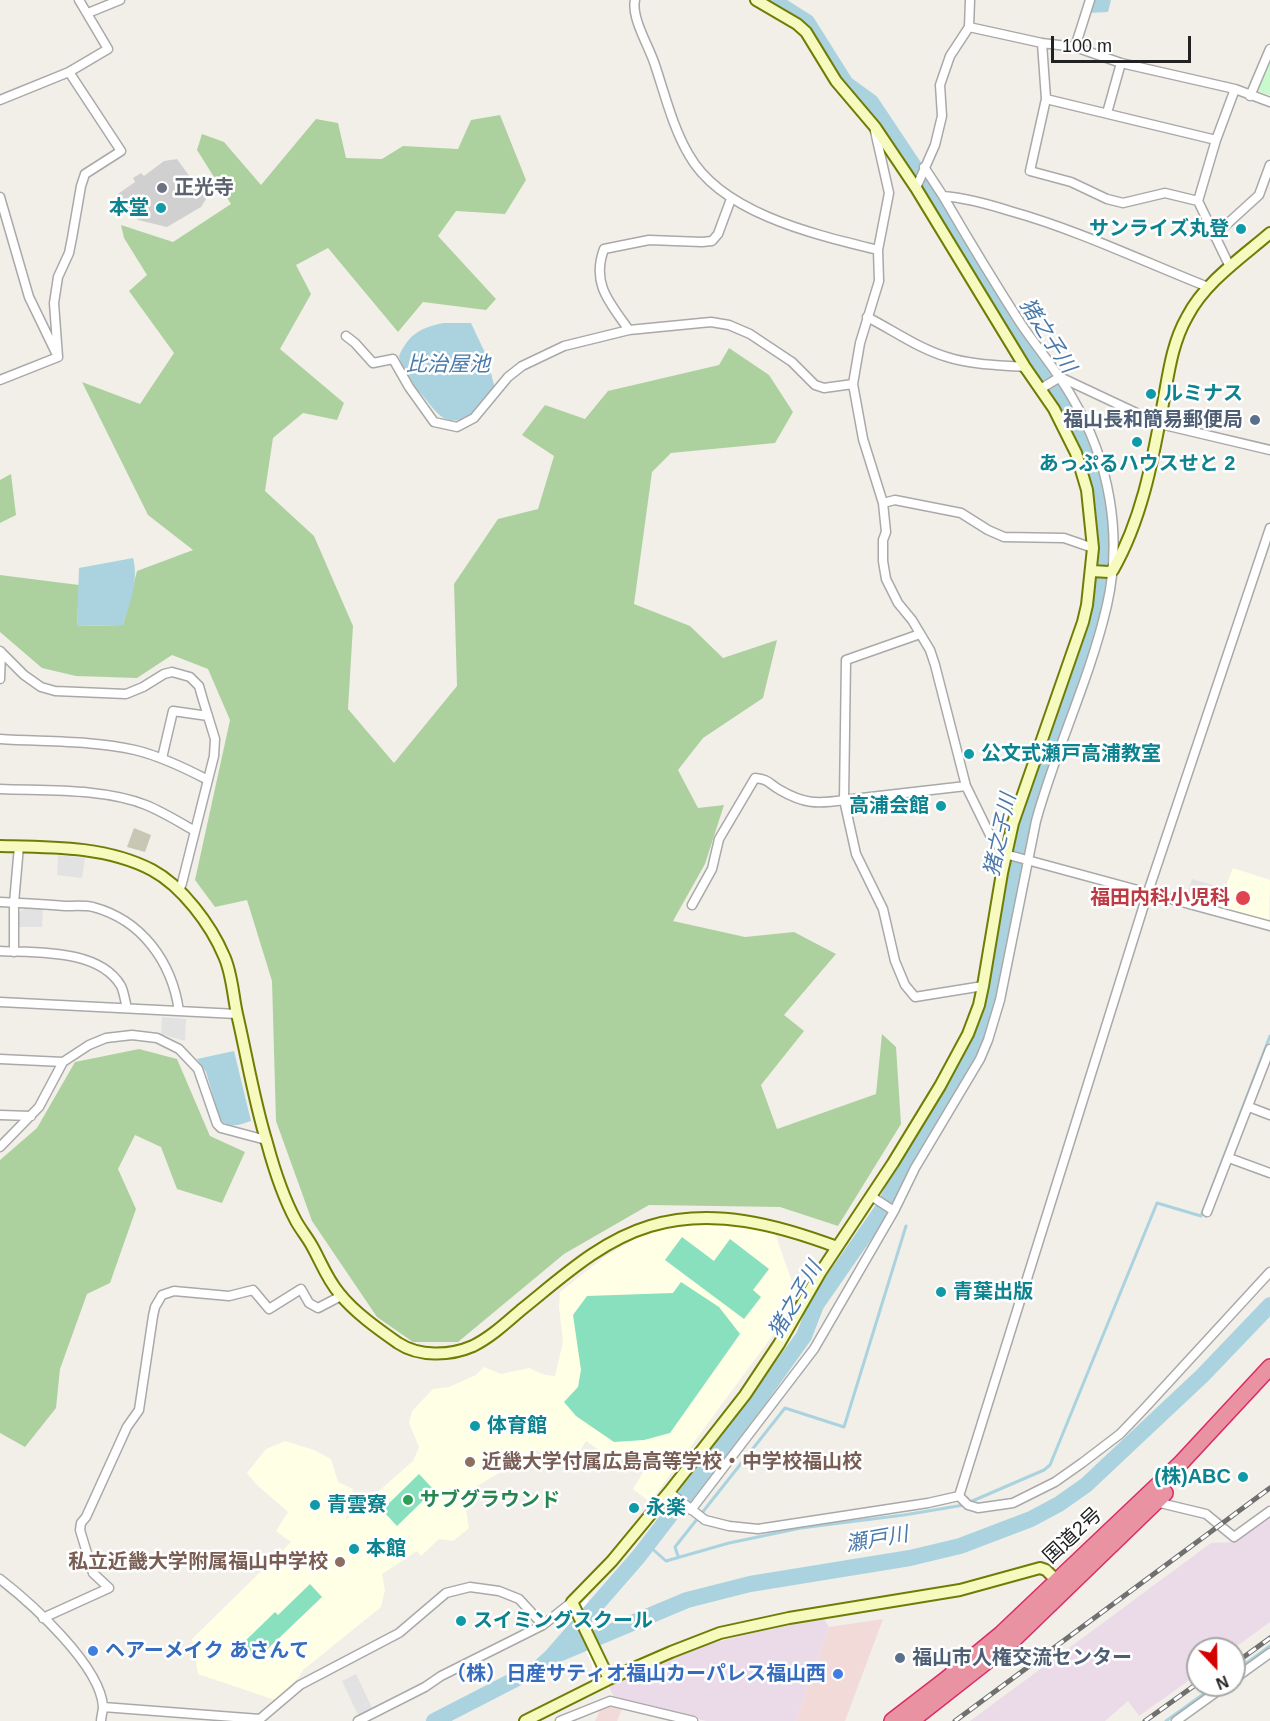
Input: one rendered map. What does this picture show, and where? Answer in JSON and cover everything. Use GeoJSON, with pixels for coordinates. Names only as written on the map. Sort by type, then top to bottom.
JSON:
{"type":"FeatureCollection","features":[{"type":"Feature","properties":{"kind":"highway","name":"国道2号"},"geometry":{"type":"LineString","coordinates":[[911,1721],[1009,1644],[1061,1585],[1180,1464],[1270,1367]]}},
{"type":"Feature","properties":{"kind":"highway","name":"国道2号"},"geometry":{"type":"LineString","coordinates":[[892,1721],[974,1658],[1155,1502],[1270,1381]]}},
{"type":"Feature","properties":{"kind":"street"},"geometry":{"type":"LineString","coordinates":[[0,100],[69,72],[108,49],[79,0]]}},
{"type":"Feature","properties":{"kind":"street"},"geometry":{"type":"LineString","coordinates":[[88,13],[120,0]]}},
{"type":"Feature","properties":{"kind":"street"},"geometry":{"type":"LineString","coordinates":[[635,0],[634,7],[638,22],[650,48],[666,100],[689,156],[704,174],[731,199],[782,223],[878,250]]}},
{"type":"Feature","properties":{"kind":"street"},"geometry":{"type":"LineString","coordinates":[[358,1721],[543,1625],[574,1605],[671,1494],[745,1395],[779,1344],[837,1247],[874,1198],[974,1021],[983,986],[1013,823],[1083,622],[1094,571],[1090,511],[1082,471],[1067,431],[1044,387],[1026,367],[917,186],[875,127],[836,81],[806,32],[797,24],[756,0]]}},
{"type":"Feature","properties":{"kind":"street"},"geometry":{"type":"LineString","coordinates":[[917,186],[935,145],[942,116],[940,85],[946,65],[969,27],[970,0]]}},
{"type":"Feature","properties":{"kind":"street"},"geometry":{"type":"LineString","coordinates":[[1075,47],[1090,0]]}},
{"type":"Feature","properties":{"kind":"street"},"geometry":{"type":"LineString","coordinates":[[969,27],[1042,43],[1075,47],[1121,63],[1235,88],[1250,96],[1270,102]]}},
{"type":"Feature","properties":{"kind":"street"},"geometry":{"type":"LineString","coordinates":[[1042,43],[1046,99],[1030,171],[1071,182],[1107,199],[1123,202],[1165,193],[1198,201]]}},
{"type":"Feature","properties":{"kind":"street"},"geometry":{"type":"LineString","coordinates":[[1250,96],[1270,50]]}},
{"type":"Feature","properties":{"kind":"street"},"geometry":{"type":"LineString","coordinates":[[1107,113],[1121,63]]}},
{"type":"Feature","properties":{"kind":"street"},"geometry":{"type":"LineString","coordinates":[[58,357],[54,303],[58,277],[69,253],[81,186],[85,174],[121,151],[69,72]]}},
{"type":"Feature","properties":{"kind":"street"},"geometry":{"type":"LineString","coordinates":[[1230,267],[1198,201],[1216,140],[1235,88]]}},
{"type":"Feature","properties":{"kind":"street"},"geometry":{"type":"LineString","coordinates":[[1046,99],[1216,140]]}},
{"type":"Feature","properties":{"kind":"street"},"geometry":{"type":"LineString","coordinates":[[875,127],[889,194],[878,250],[879,281],[867,317],[853,384],[863,439],[883,503],[886,532],[883,540],[886,579],[898,603],[920,634],[935,665],[966,786],[990,835],[1008,855],[1270,927]]}},
{"type":"Feature","properties":{"kind":"street"},"geometry":{"type":"LineString","coordinates":[[1214,236],[1260,195],[1270,165]]}},
{"type":"Feature","properties":{"kind":"street"},"geometry":{"type":"LineString","coordinates":[[691,1510],[814,1349],[915,1168],[980,1059],[1000,1000],[1027,860],[1043,794],[1107,604],[1111,571],[1111,501],[1098,453],[1080,412],[924,169]]}},
{"type":"Feature","properties":{"kind":"street"},"geometry":{"type":"LineString","coordinates":[[943,196],[984,203],[1102,241],[1208,287]]}},
{"type":"Feature","properties":{"kind":"street"},"geometry":{"type":"LineString","coordinates":[[0,197],[29,297],[58,357]]}},
{"type":"Feature","properties":{"kind":"street"},"geometry":{"type":"LineString","coordinates":[[629,330],[604,296],[599,261],[604,249],[649,240],[712,241],[718,234],[731,199]]}},
{"type":"Feature","properties":{"kind":"street"},"geometry":{"type":"LineString","coordinates":[[1111,571],[1127,546],[1135,521],[1160,424],[1174,346],[1187,316],[1208,287],[1270,233]]}},
{"type":"Feature","properties":{"kind":"street"},"geometry":{"type":"LineString","coordinates":[[867,317],[920,346],[946,357],[985,364],[1026,367]]}},
{"type":"Feature","properties":{"kind":"street"},"geometry":{"type":"LineString","coordinates":[[346,336],[373,363],[393,359],[409,387],[434,422],[457,427],[474,418],[508,377],[522,366],[564,346],[629,330],[711,322],[729,325],[750,334],[792,362],[815,384],[824,388],[853,384]]}},
{"type":"Feature","properties":{"kind":"street"},"geometry":{"type":"LineString","coordinates":[[0,380],[58,357]]}},
{"type":"Feature","properties":{"kind":"street"},"geometry":{"type":"LineString","coordinates":[[1044,387],[1058,378]]}},
{"type":"Feature","properties":{"kind":"street"},"geometry":{"type":"LineString","coordinates":[[1058,378],[1160,424],[1270,450]]}},
{"type":"Feature","properties":{"kind":"street"},"geometry":{"type":"LineString","coordinates":[[883,503],[895,500],[961,513],[1004,537],[1064,538],[1093,548]]}},
{"type":"Feature","properties":{"kind":"street"},"geometry":{"type":"LineString","coordinates":[[964,1501],[1148,892],[1270,528]]}},
{"type":"Feature","properties":{"kind":"street"},"geometry":{"type":"LineString","coordinates":[[1094,571],[1111,571]]}},
{"type":"Feature","properties":{"kind":"street"},"geometry":{"type":"LineString","coordinates":[[920,634],[846,660],[844,800],[856,854],[883,909],[895,961],[905,985],[915,997],[983,986]]}},
{"type":"Feature","properties":{"kind":"street"},"geometry":{"type":"LineString","coordinates":[[0,652],[0,679]]}},
{"type":"Feature","properties":{"kind":"street"},"geometry":{"type":"LineString","coordinates":[[0,652],[24,675],[41,687],[55,690],[126,694],[172,672],[190,677],[199,686],[215,739],[214,756],[179,891]]}},
{"type":"Feature","properties":{"kind":"street"},"geometry":{"type":"LineString","coordinates":[[162,759],[173,711],[208,716]]}},
{"type":"Feature","properties":{"kind":"street"},"geometry":{"type":"LineString","coordinates":[[0,739],[101,744],[135,750],[162,759],[208,780]]}},
{"type":"Feature","properties":{"kind":"street"},"geometry":{"type":"LineString","coordinates":[[692,905],[712,869],[719,839],[755,778],[765,778],[777,789],[797,799],[818,804],[966,786]]}},
{"type":"Feature","properties":{"kind":"street"},"geometry":{"type":"LineString","coordinates":[[0,789],[71,791],[116,797],[145,805],[195,831]]}},
{"type":"Feature","properties":{"kind":"street"},"geometry":{"type":"LineString","coordinates":[[0,846],[97,851],[128,860],[154,871],[179,891],[206,920],[226,959],[266,1140],[280,1185],[296,1222],[341,1296],[400,1345],[423,1353],[456,1351],[472,1346],[489,1336],[600,1250],[630,1233],[650,1226],[680,1220],[720,1218],[742,1220],[805,1235],[837,1247]]}},
{"type":"Feature","properties":{"kind":"street"},"geometry":{"type":"LineString","coordinates":[[14,952],[19,846]]}},
{"type":"Feature","properties":{"kind":"street"},"geometry":{"type":"LineString","coordinates":[[0,902],[91,907],[114,915],[141,932],[160,956],[173,983],[179,1011]]}},
{"type":"Feature","properties":{"kind":"street"},"geometry":{"type":"LineString","coordinates":[[0,951],[73,956],[96,962],[109,972],[121,987],[127,1008]]}},
{"type":"Feature","properties":{"kind":"street"},"geometry":{"type":"LineString","coordinates":[[0,1002],[237,1014]]}},
{"type":"Feature","properties":{"kind":"street"},"geometry":{"type":"LineString","coordinates":[[0,1147],[39,1107],[63,1062],[89,1045],[106,1038],[132,1035],[157,1038],[178,1049],[198,1069],[217,1124],[221,1128],[266,1140]]}},
{"type":"Feature","properties":{"kind":"street"},"geometry":{"type":"LineString","coordinates":[[1207,1212],[1270,1049]]}},
{"type":"Feature","properties":{"kind":"street"},"geometry":{"type":"LineString","coordinates":[[0,1059],[63,1062]]}},
{"type":"Feature","properties":{"kind":"street"},"geometry":{"type":"LineString","coordinates":[[1248,1107],[1270,1115]]}},
{"type":"Feature","properties":{"kind":"street"},"geometry":{"type":"LineString","coordinates":[[0,1115],[31,1116]]}},
{"type":"Feature","properties":{"kind":"street"},"geometry":{"type":"LineString","coordinates":[[1229,1158],[1270,1173]]}},
{"type":"Feature","properties":{"kind":"street"},"geometry":{"type":"LineString","coordinates":[[874,1198],[893,1210]]}},
{"type":"Feature","properties":{"kind":"street"},"geometry":{"type":"LineString","coordinates":[[671,1494],[705,1520],[729,1526],[758,1529],[928,1503],[964,1501],[978,1509],[1013,1503],[1055,1482],[1120,1434],[1270,1272]]}},
{"type":"Feature","properties":{"kind":"street"},"geometry":{"type":"LineString","coordinates":[[43,1618],[109,1588],[93,1573],[80,1530],[81,1523],[86,1517],[127,1427],[139,1410],[153,1316],[162,1295],[174,1292],[229,1296],[253,1290],[269,1309],[301,1289],[309,1302],[318,1308],[341,1296]]}},
{"type":"Feature","properties":{"kind":"street"},"geometry":{"type":"LineString","coordinates":[[1155,1502],[1206,1514],[1234,1537],[1270,1511]]}},
{"type":"Feature","properties":{"kind":"street"},"geometry":{"type":"LineString","coordinates":[[525,1721],[607,1675],[697,1641],[742,1627],[960,1590],[1032,1569],[1046,1570],[1061,1585]]}},
{"type":"Feature","properties":{"kind":"street"},"geometry":{"type":"LineString","coordinates":[[0,1579],[79,1654],[95,1681],[103,1707],[100,1721]]}},
{"type":"Feature","properties":{"kind":"street"},"geometry":{"type":"LineString","coordinates":[[103,1707],[260,1720],[300,1686],[399,1633],[446,1593],[470,1587],[499,1591],[519,1599],[543,1625]]}},
{"type":"Feature","properties":{"kind":"street"},"geometry":{"type":"LineString","coordinates":[[574,1605],[607,1675]]}},
{"type":"Feature","properties":{"kind":"street"},"geometry":{"type":"LineString","coordinates":[[1246,1670],[1270,1653]]}},
{"type":"Feature","properties":{"kind":"street"},"geometry":{"type":"LineString","coordinates":[[1176,1721],[1209,1697]]}},
{"type":"Feature","properties":{"kind":"street"},"geometry":{"type":"LineString","coordinates":[[560,1721],[610,1701],[693,1721]]}},
{"type":"Feature","properties":{"kind":"shaded area","name":"正光寺"},"geometry":{"type":"Polygon","coordinates":[[[177,159],[206,199],[201,207],[167,227],[138,220],[115,196],[135,182],[133,178],[141,173],[144,176],[164,161],[177,159]]]}},
{"type":"Feature","properties":{"kind":"shaded area"},"geometry":{"type":"Polygon","coordinates":[[[134,828],[151,835],[145,852],[127,847],[134,828]]]}},
{"type":"Feature","properties":{"kind":"shaded area"},"geometry":{"type":"Polygon","coordinates":[[[58,855],[85,858],[82,878],[57,875],[58,855]]]}},
{"type":"Feature","properties":{"kind":"shaded area","name":"福田内科小児科"},"geometry":{"type":"Polygon","coordinates":[[[1233,868],[1270,880],[1269,922],[1214,907],[1219,887],[1225,888],[1233,868]]]}},
{"type":"Feature","properties":{"kind":"shaded area"},"geometry":{"type":"Polygon","coordinates":[[[1192,879],[1219,887],[1213,906],[1186,898],[1192,879]]]}},
{"type":"Feature","properties":{"kind":"shaded area"},"geometry":{"type":"Polygon","coordinates":[[[25,908],[43,909],[42,927],[18,927],[19,912],[25,908]]]}},
{"type":"Feature","properties":{"kind":"shaded area"},"geometry":{"type":"Polygon","coordinates":[[[162,1017],[186,1019],[185,1041],[161,1034],[162,1017]]]}},
{"type":"Feature","properties":{"kind":"shaded area","name":"近畿大学付属広島高等学校・中学校福山校"},"geometry":{"type":"Polygon","coordinates":[[[717,1223],[745,1226],[775,1233],[796,1294],[786,1317],[650,1502],[633,1489],[645,1469],[631,1454],[621,1460],[605,1454],[586,1441],[573,1462],[557,1462],[537,1450],[525,1464],[506,1469],[472,1489],[480,1497],[466,1510],[469,1528],[453,1541],[439,1539],[421,1556],[417,1551],[382,1574],[385,1590],[381,1607],[303,1670],[298,1678],[275,1700],[198,1674],[192,1639],[291,1542],[276,1531],[288,1512],[247,1473],[266,1449],[285,1441],[314,1450],[331,1459],[338,1482],[353,1489],[346,1520],[413,1461],[419,1447],[409,1423],[412,1411],[433,1389],[449,1387],[476,1375],[484,1367],[501,1374],[529,1368],[545,1375],[555,1376],[563,1342],[559,1307],[560,1292],[606,1256],[635,1239],[656,1231],[717,1223]]]}},
{"type":"Feature","properties":{"kind":"shaded area"},"geometry":{"type":"Polygon","coordinates":[[[1270,1516],[1270,1622],[1246,1640],[1246,1637],[1186,1637],[1186,1683],[1139,1716],[1128,1701],[1105,1721],[970,1721],[1211,1543],[1234,1542],[1270,1516]]]}},
{"type":"Feature","properties":{"kind":"shaded area"},"geometry":{"type":"Polygon","coordinates":[[[824,1619],[829,1627],[796,1721],[706,1721],[614,1697],[609,1687],[699,1647],[777,1626],[824,1619]]]}},
{"type":"Feature","properties":{"kind":"shaded area","name":"（株）日産サティオ福山カーパレス福山西"},"geometry":{"type":"Polygon","coordinates":[[[883,1619],[845,1721],[796,1721],[829,1627],[883,1619]]]}},
{"type":"Feature","properties":{"kind":"shaded area"},"geometry":{"type":"Polygon","coordinates":[[[356,1674],[373,1710],[359,1717],[342,1681],[356,1674]]]}},
{"type":"Feature","properties":{"kind":"shaded area"},"geometry":{"type":"Polygon","coordinates":[[[609,1704],[622,1709],[617,1721],[595,1721],[601,1708],[609,1704]]]}},
{"type":"Feature","properties":{"kind":"green space"},"geometry":{"type":"Polygon","coordinates":[[[1270,59],[1270,95],[1255,91],[1270,59]]]}},
{"type":"Feature","properties":{"kind":"green space"},"geometry":{"type":"Polygon","coordinates":[[[500,115],[526,180],[505,214],[456,211],[438,236],[496,299],[486,310],[423,302],[398,332],[328,248],[296,265],[311,294],[280,349],[344,403],[337,420],[303,413],[273,438],[265,491],[314,536],[353,626],[348,709],[394,763],[457,686],[454,584],[498,519],[538,509],[554,456],[522,435],[545,405],[585,419],[608,391],[719,365],[729,348],[769,375],[793,412],[775,443],[671,453],[652,472],[634,604],[690,626],[723,658],[777,640],[763,698],[703,738],[678,770],[698,808],[724,805],[705,864],[673,921],[745,937],[794,932],[836,954],[784,1015],[804,1031],[761,1085],[777,1129],[876,1094],[882,1034],[896,1047],[901,1124],[838,1226],[780,1207],[649,1205],[564,1254],[458,1342],[413,1342],[377,1317],[312,1221],[276,1121],[272,981],[247,900],[215,907],[195,880],[230,720],[208,669],[172,655],[137,678],[76,676],[42,668],[0,632],[0,575],[79,585],[77,626],[123,625],[137,571],[193,550],[148,515],[82,382],[140,404],[174,353],[129,291],[147,275],[124,238],[121,225],[173,242],[231,204],[197,150],[202,134],[224,142],[261,185],[316,119],[338,123],[346,158],[382,159],[403,146],[458,149],[471,120],[500,115]]]}},
{"type":"Feature","properties":{"kind":"green space"},"geometry":{"type":"Polygon","coordinates":[[[11,474],[16,515],[0,523],[0,480],[11,474]]]}},
{"type":"Feature","properties":{"kind":"green space"},"geometry":{"type":"Polygon","coordinates":[[[139,1049],[177,1059],[210,1136],[245,1152],[222,1203],[177,1189],[161,1147],[135,1135],[118,1169],[136,1209],[110,1283],[87,1294],[60,1369],[56,1408],[25,1447],[0,1433],[0,1160],[37,1128],[75,1062],[139,1049]]]}},
{"type":"Feature","properties":{"kind":"green space"},"geometry":{"type":"Polygon","coordinates":[[[682,1237],[714,1261],[730,1239],[769,1269],[753,1290],[761,1297],[744,1319],[665,1260],[682,1237]]]}},
{"type":"Feature","properties":{"kind":"green space"},"geometry":{"type":"Polygon","coordinates":[[[681,1282],[719,1307],[740,1334],[670,1433],[644,1440],[614,1442],[576,1416],[564,1402],[578,1387],[581,1370],[573,1315],[587,1296],[673,1293],[681,1282]]]}},
{"type":"Feature","properties":{"kind":"green space","name":"サブグラウンド"},"geometry":{"type":"Polygon","coordinates":[[[419,1474],[434,1490],[397,1526],[382,1510],[419,1474]]]}},
{"type":"Feature","properties":{"kind":"green space"},"geometry":{"type":"Polygon","coordinates":[[[310,1584],[322,1597],[255,1661],[240,1646],[275,1612],[278,1615],[310,1584]]]}},
{"type":"Feature","properties":{"kind":"water"},"geometry":{"type":"Polygon","coordinates":[[[1091,0],[1111,0],[1108,12],[1088,13],[1091,0]]]}},
{"type":"Feature","properties":{"kind":"water","name":"比治屋池"},"geometry":{"type":"Polygon","coordinates":[[[443,323],[471,323],[487,357],[495,389],[473,414],[458,420],[442,417],[434,410],[408,378],[399,356],[407,342],[416,333],[443,323]]]}},
{"type":"Feature","properties":{"kind":"water"},"geometry":{"type":"Polygon","coordinates":[[[133,558],[134,583],[123,625],[77,626],[79,568],[133,558]]]}},
{"type":"Feature","properties":{"kind":"water"},"geometry":{"type":"Polygon","coordinates":[[[234,1051],[251,1121],[234,1125],[227,1124],[220,1119],[206,1072],[197,1059],[234,1051]]]}},
{"type":"Feature","properties":{"kind":"pier"},"geometry":{"type":"Polygon","coordinates":[[[1046,363],[1063,389],[1053,396],[1036,370],[1046,363]]]}},
{"type":"Feature","properties":{"kind":"pier"},"geometry":{"type":"Polygon","coordinates":[[[589,1597],[585,1614],[587,1620],[608,1663],[614,1668],[586,1681],[592,1670],[592,1664],[571,1622],[562,1617],[589,1597]]]}},
{"type":"Feature","properties":{"kind":"waterway","name":"猪之子川"},"geometry":{"type":"LineString","coordinates":[[551,1657],[639,1556],[754,1406],[804,1336],[816,1305],[884,1207],[966,1058],[987,1014],[1031,797],[1089,636],[1101,590],[1106,542],[1100,505],[1089,453],[1065,407],[929,189],[871,102],[846,84],[807,22],[772,0]]}},
{"type":"Feature","properties":{"kind":"waterway"},"geometry":{"type":"LineString","coordinates":[[970,1502],[1044,1470],[1050,1465],[1157,1203],[1201,1216],[1270,1036]]}},
{"type":"Feature","properties":{"kind":"waterway"},"geometry":{"type":"LineString","coordinates":[[678,1556],[675,1547],[785,1408],[844,1427],[906,1226]]}},
{"type":"Feature","properties":{"kind":"waterway","name":"瀬戸川"},"geometry":{"type":"LineString","coordinates":[[434,1721],[541,1666],[551,1657],[687,1600],[750,1584],[910,1558],[960,1546],[1031,1519],[1059,1504],[1086,1485],[1203,1375],[1270,1305]]}},
{"type":"Feature","properties":{"kind":"waterway"},"geometry":{"type":"LineString","coordinates":[[648,1545],[666,1561],[729,1543],[801,1528],[964,1505]]}},
{"type":"Feature","properties":{"kind":"waterway"},"geometry":{"type":"LineString","coordinates":[[1246,1663],[1270,1646]]}},
{"type":"Feature","properties":{"kind":"waterway"},"geometry":{"type":"LineString","coordinates":[[1166,1721],[1199,1697]]}},
{"type":"Feature","properties":{"kind":"railway"},"geometry":{"type":"LineString","coordinates":[[955,1721],[1270,1488]]}},
{"type":"Feature","properties":{"kind":"railway"},"geometry":{"type":"LineString","coordinates":[[1246,1655],[1270,1638]]}},
{"type":"Feature","properties":{"kind":"railway"},"geometry":{"type":"LineString","coordinates":[[1145,1721],[1186,1692]]}},
{"type":"Feature","properties":{"kind":"place","name":"正光寺"},"geometry":{"type":"Point","coordinates":[162,188]}},
{"type":"Feature","properties":{"kind":"place","name":"本堂"},"geometry":{"type":"Point","coordinates":[161,208]}},
{"type":"Feature","properties":{"kind":"place","name":"サンライズ丸登"},"geometry":{"type":"Point","coordinates":[1241,229]}},
{"type":"Feature","properties":{"kind":"place","name":"ルミナス"},"geometry":{"type":"Point","coordinates":[1151,394]}},
{"type":"Feature","properties":{"kind":"place","name":"福山長和簡易郵便局"},"geometry":{"type":"Point","coordinates":[1255,420]}},
{"type":"Feature","properties":{"kind":"place","name":"あっぷるハウスせと 2"},"geometry":{"type":"Point","coordinates":[1137,442]}},
{"type":"Feature","properties":{"kind":"place","name":"公文式瀬戸高浦教室"},"geometry":{"type":"Point","coordinates":[969,754]}},
{"type":"Feature","properties":{"kind":"place","name":"高浦会館"},"geometry":{"type":"Point","coordinates":[941,806]}},
{"type":"Feature","properties":{"kind":"place","name":"福田内科小児科"},"geometry":{"type":"Point","coordinates":[1243,898]}},
{"type":"Feature","properties":{"kind":"place","name":"青葉出版"},"geometry":{"type":"Point","coordinates":[941,1292]}},
{"type":"Feature","properties":{"kind":"place","name":"体育館"},"geometry":{"type":"Point","coordinates":[475,1426]}},
{"type":"Feature","properties":{"kind":"place","name":"近畿大学付属広島高等学校・中学校福山校"},"geometry":{"type":"Point","coordinates":[470,1462]}},
{"type":"Feature","properties":{"kind":"place","name":"(株)ABC"},"geometry":{"type":"Point","coordinates":[1243,1477]}},
{"type":"Feature","properties":{"kind":"place","name":"サブグラウンド"},"geometry":{"type":"Point","coordinates":[408,1500]}},
{"type":"Feature","properties":{"kind":"place","name":"青雲寮"},"geometry":{"type":"Point","coordinates":[315,1505]}},
{"type":"Feature","properties":{"kind":"place","name":"永楽"},"geometry":{"type":"Point","coordinates":[634,1508]}},
{"type":"Feature","properties":{"kind":"place","name":"本館"},"geometry":{"type":"Point","coordinates":[354,1549]}},
{"type":"Feature","properties":{"kind":"place","name":"私立近畿大学附属福山中学校"},"geometry":{"type":"Point","coordinates":[340,1562]}},
{"type":"Feature","properties":{"kind":"place","name":"スイミングスクール"},"geometry":{"type":"Point","coordinates":[461,1621]}},
{"type":"Feature","properties":{"kind":"place","name":"ヘアーメイク あさんて"},"geometry":{"type":"Point","coordinates":[93,1651]}},
{"type":"Feature","properties":{"kind":"place","name":"福山市人権交流センター"},"geometry":{"type":"Point","coordinates":[900,1658]}},
{"type":"Feature","properties":{"kind":"place","name":"（株）日産サティオ福山カーパレス福山西"},"geometry":{"type":"Point","coordinates":[838,1674]}}]}
